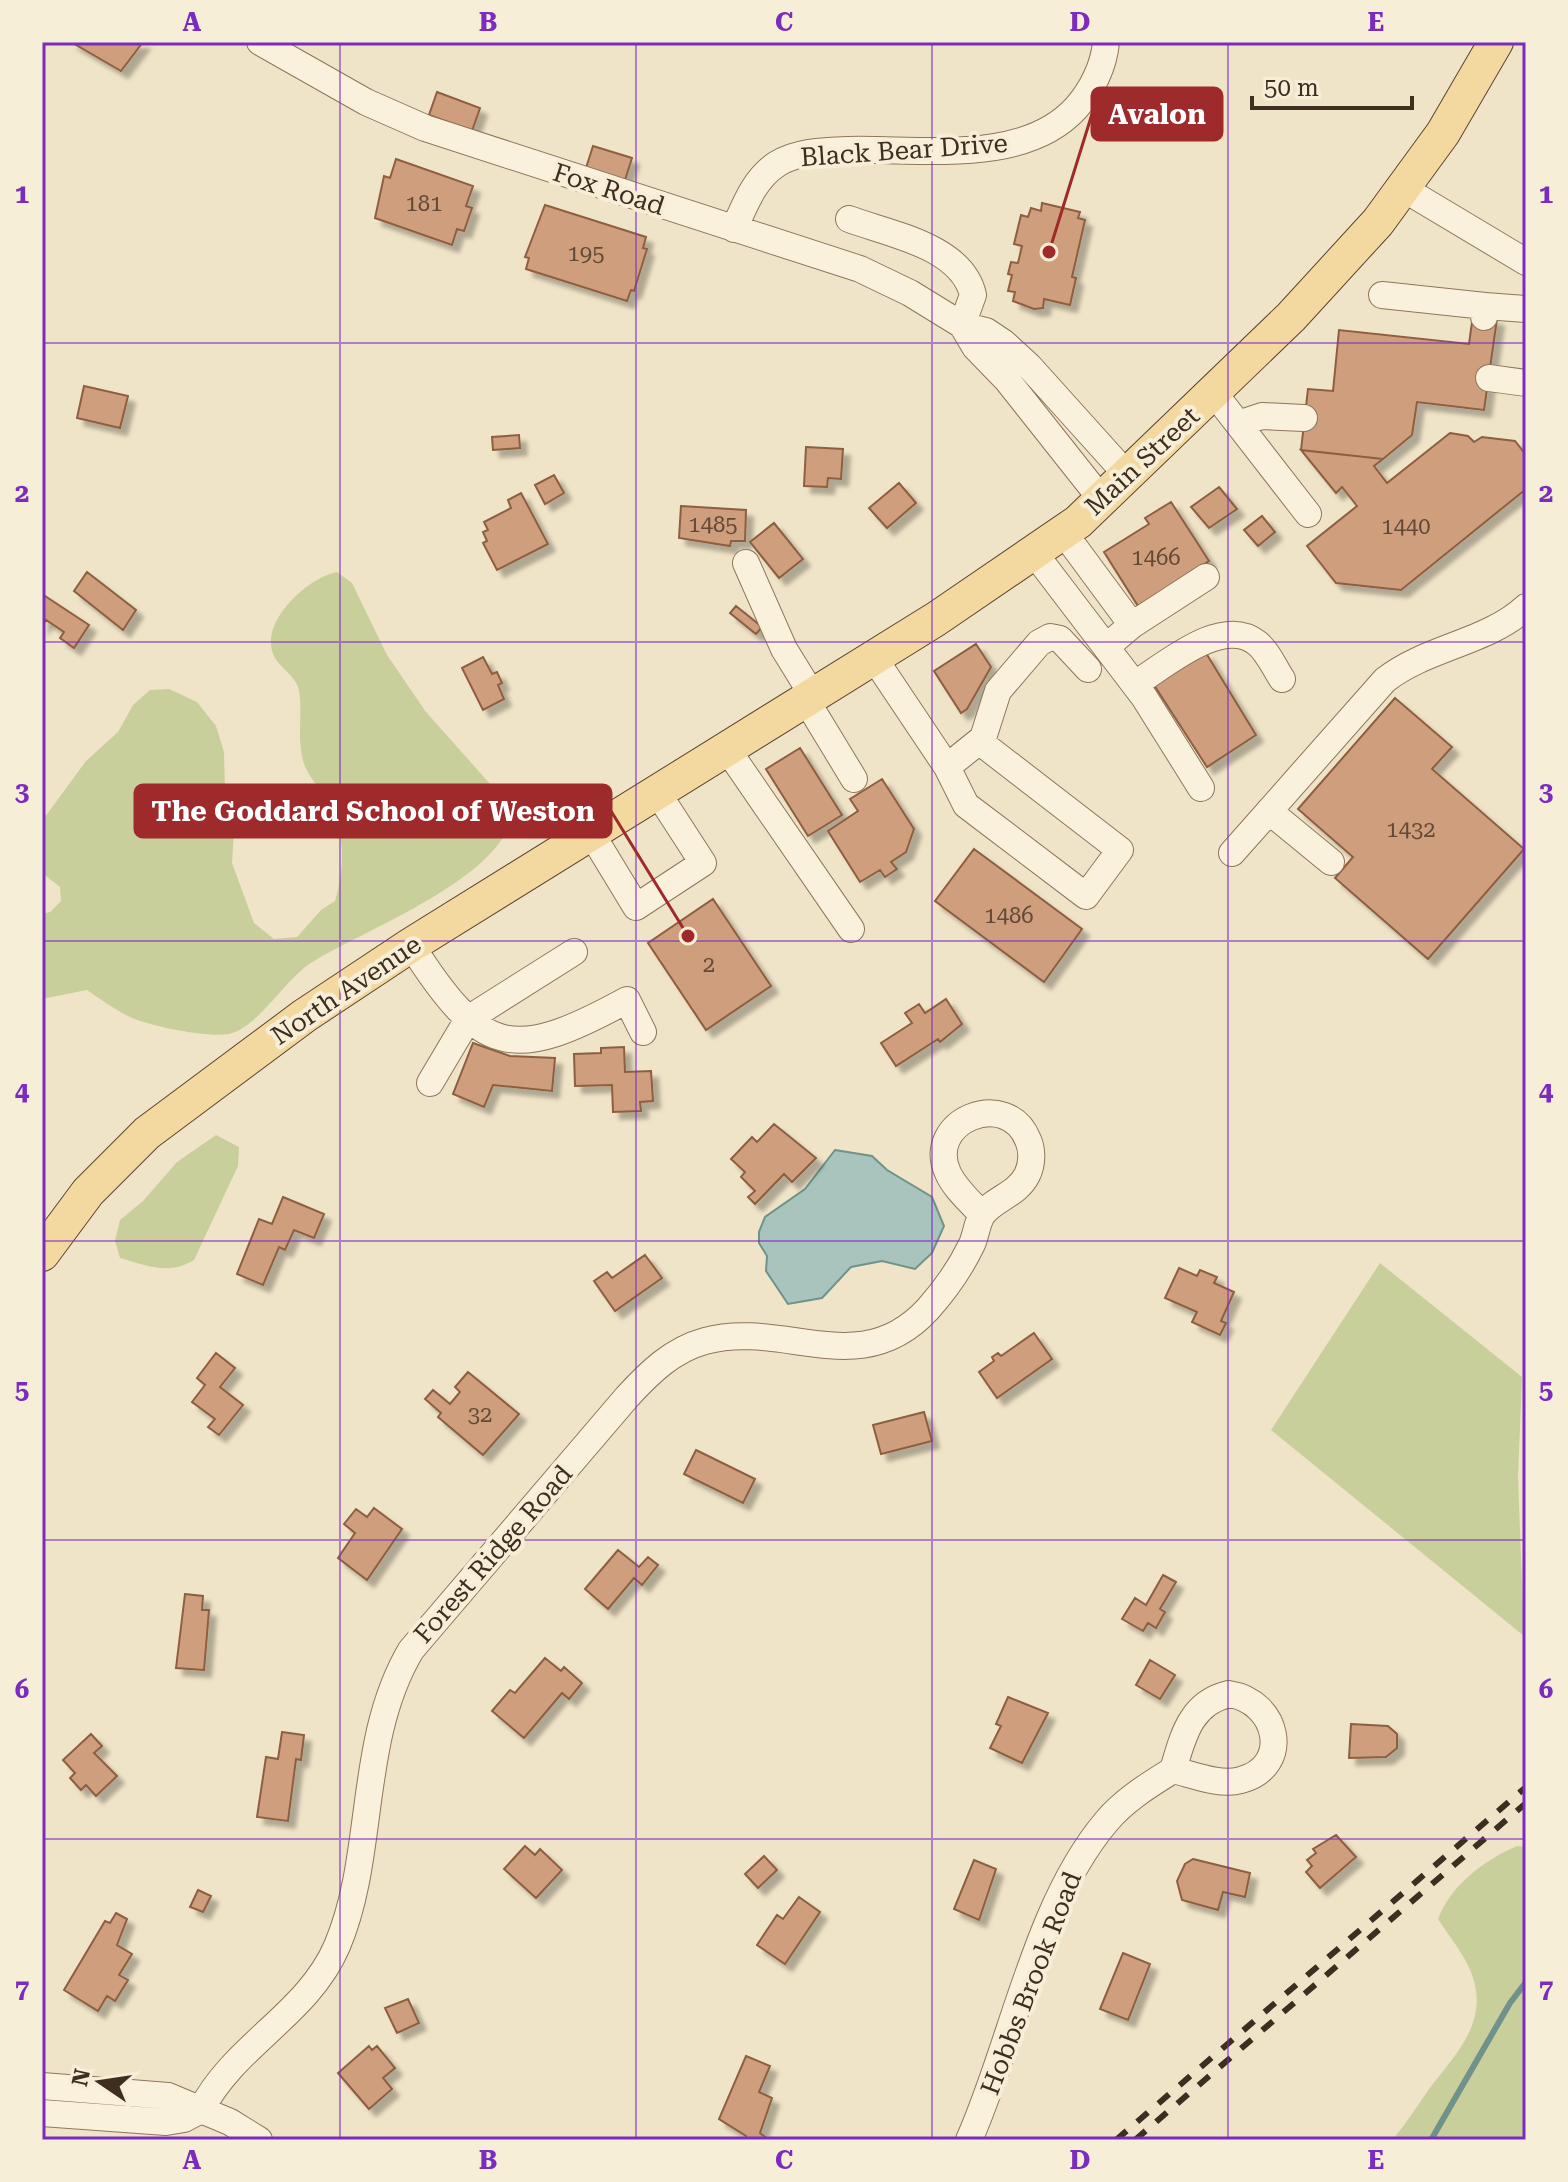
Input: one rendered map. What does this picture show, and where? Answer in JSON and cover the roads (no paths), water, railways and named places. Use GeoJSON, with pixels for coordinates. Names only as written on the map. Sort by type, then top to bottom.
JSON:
{"type":"FeatureCollection","features":[{"type":"Feature","properties":{"kind":"main road","name":"Main Street"},"geometry":{"type":"LineString","coordinates":[[689,772],[1035,554],[1102,500],[1329,277],[1404,189],[1450,123],[1496,42]]}},
{"type":"Feature","properties":{"kind":"main road","name":"North Avenue"},"geometry":{"type":"LineString","coordinates":[[42,1254],[88,1192],[164,1119],[316,1008],[411,945],[689,772]]}},
{"type":"Feature","properties":{"kind":"street","name":"Fox Road"},"geometry":{"type":"LineString","coordinates":[[260,42],[366,102],[425,128],[875,276],[962,325],[994,336],[1038,376],[1128,476]]}},
{"type":"Feature","properties":{"kind":"street","name":"Black Bear Drive"},"geometry":{"type":"LineString","coordinates":[[734,229],[757,181],[775,165],[794,156],[839,150],[989,148],[1042,134],[1083,100],[1100,69],[1106,42]]}},
{"type":"Feature","properties":{"kind":"street"},"geometry":{"type":"LineString","coordinates":[[1404,189],[1526,262]]}},
{"type":"Feature","properties":{"kind":"street"},"geometry":{"type":"LineString","coordinates":[[849,219],[934,251],[957,267],[973,295],[962,325]]}},
{"type":"Feature","properties":{"kind":"street"},"geometry":{"type":"LineString","coordinates":[[1382,295],[1485,311],[1526,309]]}},
{"type":"Feature","properties":{"kind":"street","name":"Fox Road"},"geometry":{"type":"LineString","coordinates":[[962,325],[975,347],[1021,397],[1102,500]]}},
{"type":"Feature","properties":{"kind":"street"},"geometry":{"type":"LineString","coordinates":[[1021,397],[1026,382],[1038,376]]}},
{"type":"Feature","properties":{"kind":"street"},"geometry":{"type":"LineString","coordinates":[[1489,378],[1526,383]]}},
{"type":"Feature","properties":{"kind":"street"},"geometry":{"type":"LineString","coordinates":[[1214,393],[1308,514]]}},
{"type":"Feature","properties":{"kind":"street"},"geometry":{"type":"LineString","coordinates":[[1238,424],[1262,416],[1304,418]]}},
{"type":"Feature","properties":{"kind":"street"},"geometry":{"type":"LineString","coordinates":[[1064,533],[1132,625]]}},
{"type":"Feature","properties":{"kind":"street"},"geometry":{"type":"LineString","coordinates":[[1035,554],[1135,684],[1201,788]]}},
{"type":"Feature","properties":{"kind":"street"},"geometry":{"type":"LineString","coordinates":[[746,563],[784,649],[854,779]]}},
{"type":"Feature","properties":{"kind":"street"},"geometry":{"type":"LineString","coordinates":[[1106,647],[1132,625],[1206,577]]}},
{"type":"Feature","properties":{"kind":"street"},"geometry":{"type":"LineString","coordinates":[[1232,853],[1385,680],[1403,668],[1500,626],[1526,607]]}},
{"type":"Feature","properties":{"kind":"street"},"geometry":{"type":"LineString","coordinates":[[1135,684],[1209,639],[1225,633],[1257,643],[1282,679]]}},
{"type":"Feature","properties":{"kind":"street"},"geometry":{"type":"LineString","coordinates":[[947,767],[980,742],[1003,683],[1039,643],[1050,637],[1060,639],[1088,669]]}},
{"type":"Feature","properties":{"kind":"street"},"geometry":{"type":"LineString","coordinates":[[874,658],[947,767],[966,805],[1086,896],[1120,850],[980,742]]}},
{"type":"Feature","properties":{"kind":"street"},"geometry":{"type":"LineString","coordinates":[[727,749],[851,929]]}},
{"type":"Feature","properties":{"kind":"street"},"geometry":{"type":"LineString","coordinates":[[591,833],[636,907],[703,863],[657,792]]}},
{"type":"Feature","properties":{"kind":"street"},"geometry":{"type":"LineString","coordinates":[[1269,811],[1331,862]]}},
{"type":"Feature","properties":{"kind":"street"},"geometry":{"type":"LineString","coordinates":[[411,945],[443,995],[468,1019],[504,1037],[533,1042],[565,1032],[627,1000],[643,1032]]}},
{"type":"Feature","properties":{"kind":"street"},"geometry":{"type":"LineString","coordinates":[[430,1083],[468,1019],[574,952]]}},
{"type":"Feature","properties":{"kind":"street","name":"Forest Ridge Road"},"geometry":{"type":"LineString","coordinates":[[201,2110],[228,2069],[311,1988],[337,1945],[351,1898],[381,1725],[397,1676],[411,1650],[627,1397],[666,1359],[706,1341],[735,1337],[854,1346],[888,1340],[918,1319],[938,1297],[968,1250],[982,1215]]}},
{"type":"Feature","properties":{"kind":"street","name":"Hobbs Brook Road"},"geometry":{"type":"LineString","coordinates":[[969,2140],[1056,1908],[1077,1865],[1118,1810],[1173,1770]]}},
{"type":"Feature","properties":{"kind":"street"},"geometry":{"type":"LineString","coordinates":[[42,2086],[168,2096],[259,2140]]}},
{"type":"Feature","properties":{"kind":"street"},"geometry":{"type":"LineString","coordinates":[[42,2113],[166,2122],[184,2119],[201,2110]]}},
{"type":"Feature","properties":{"kind":"water"},"geometry":{"type":"Polygon","coordinates":[[[835,1150],[872,1156],[887,1170],[932,1197],[944,1226],[932,1253],[915,1269],[882,1261],[851,1267],[822,1298],[788,1304],[766,1271],[767,1256],[759,1243],[759,1232],[765,1217],[805,1189],[835,1150]]]}},
{"type":"Feature","properties":{"kind":"waterway"},"geometry":{"type":"LineString","coordinates":[[1431,2140],[1510,2003],[1526,1982]]}},
{"type":"Feature","properties":{"kind":"railway"},"geometry":{"type":"LineString","coordinates":[[1116,2140],[1526,1787]]}},
{"type":"Feature","properties":{"kind":"railway"},"geometry":{"type":"LineString","coordinates":[[1135,2140],[1526,1803]]}},
{"type":"Feature","properties":{"kind":"place","name":"Avalon"},"geometry":{"type":"Point","coordinates":[1049,252]}},
{"type":"Feature","properties":{"kind":"place","name":"The Goddard School of Weston"},"geometry":{"type":"Point","coordinates":[688,936]}}]}
